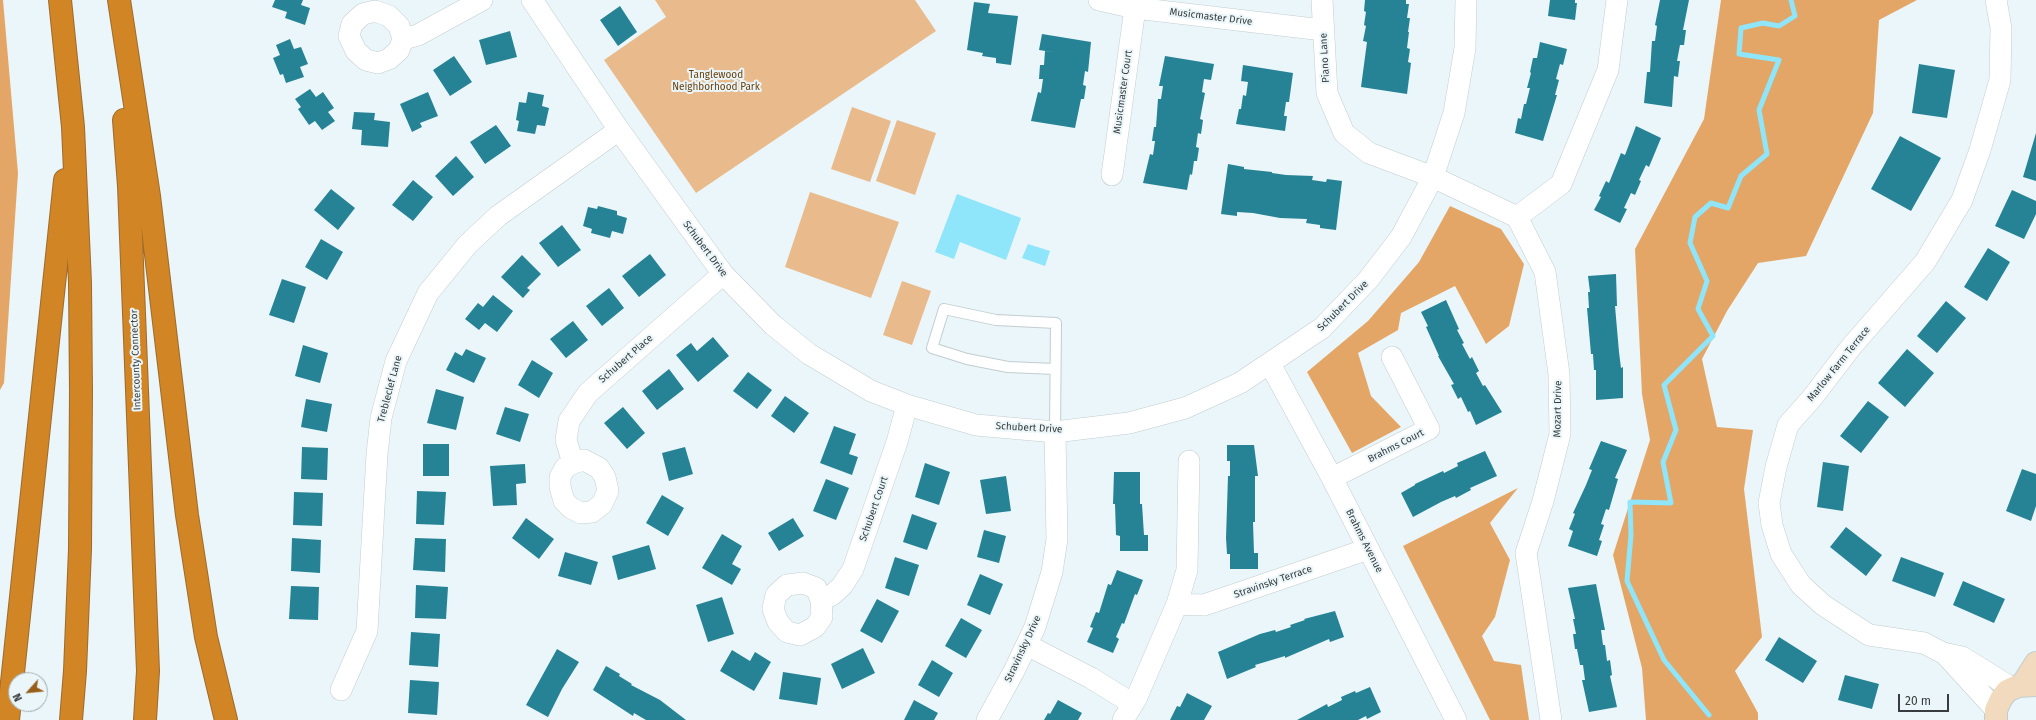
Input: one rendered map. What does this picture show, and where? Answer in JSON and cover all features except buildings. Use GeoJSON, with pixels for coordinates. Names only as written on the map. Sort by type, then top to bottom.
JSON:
{"type":"FeatureCollection","features":[{"type":"Feature","properties":{"kind":"highway"},"geometry":{"type":"LineString","coordinates":[[60,0],[72,127],[80,283],[80,548],[75,671],[71,720]]}},
{"type":"Feature","properties":{"kind":"highway","name":"Intercounty Connector"},"geometry":{"type":"LineString","coordinates":[[114,0],[129,186],[148,672],[145,720]]}},
{"type":"Feature","properties":{"kind":"highway"},"geometry":{"type":"LineString","coordinates":[[119,0],[149,196],[187,516],[206,637],[226,720]]}},
{"type":"Feature","properties":{"kind":"highway"},"geometry":{"type":"LineString","coordinates":[[8,720],[61,208],[72,127]]}},
{"type":"Feature","properties":{"kind":"main road"},"geometry":{"type":"LineString","coordinates":[[1996,715],[2001,699],[2023,686],[2036,663]]}},
{"type":"Feature","properties":{"kind":"street"},"geometry":{"type":"LineString","coordinates":[[403,39],[418,35],[482,0]]}},
{"type":"Feature","properties":{"kind":"street","name":"Schubert Drive"},"geometry":{"type":"LineString","coordinates":[[532,0],[619,130],[723,274],[773,325],[809,354],[871,391],[907,405],[976,425],[1056,432],[1129,423],[1185,408],[1240,383],[1322,328],[1368,280],[1401,237],[1433,178],[1454,113],[1465,48],[1466,0]]}},
{"type":"Feature","properties":{"kind":"street","name":"Musicmaster Drive"},"geometry":{"type":"LineString","coordinates":[[1099,0],[1134,8],[1323,30]]}},
{"type":"Feature","properties":{"kind":"street","name":"Piano Lane"},"geometry":{"type":"LineString","coordinates":[[1322,0],[1326,93],[1344,133],[1369,153],[1433,178]]}},
{"type":"Feature","properties":{"kind":"street"},"geometry":{"type":"LineString","coordinates":[[1433,178],[1517,217],[1561,184],[1608,70],[1618,0]]}},
{"type":"Feature","properties":{"kind":"street","name":"Marlow Farm Terrace"},"geometry":{"type":"LineString","coordinates":[[1996,0],[2001,28],[2000,80],[1980,150],[1962,200],[1925,262],[1851,347],[1812,398],[1788,425],[1776,467],[1769,503],[1772,525],[1781,554],[1801,585],[1823,605],[1869,635],[1924,643],[1944,652],[1962,657],[2023,686]]}},
{"type":"Feature","properties":{"kind":"street","name":"Musicmaster Court"},"geometry":{"type":"LineString","coordinates":[[1112,175],[1134,8]]}},
{"type":"Feature","properties":{"kind":"street","name":"Trebleclef Lane"},"geometry":{"type":"LineString","coordinates":[[341,690],[367,631],[377,454],[381,418],[396,361],[428,294],[468,244],[498,216],[619,130]]}},
{"type":"Feature","properties":{"kind":"street","name":"Mozart Drive"},"geometry":{"type":"LineString","coordinates":[[1517,217],[1545,272],[1559,374],[1560,434],[1543,501],[1526,552],[1551,720]]}},
{"type":"Feature","properties":{"kind":"street","name":"Schubert Place"},"geometry":{"type":"LineString","coordinates":[[573,463],[566,440],[569,421],[588,393],[723,274]]}},
{"type":"Feature","properties":{"kind":"street","name":"Brahms Court"},"geometry":{"type":"LineString","coordinates":[[1332,478],[1429,429],[1392,357]]}},
{"type":"Feature","properties":{"kind":"street","name":"Brahms Avenue"},"geometry":{"type":"LineString","coordinates":[[1270,364],[1332,478],[1456,720]]}},
{"type":"Feature","properties":{"kind":"street","name":"Schubert Court"},"geometry":{"type":"LineString","coordinates":[[821,600],[832,595],[842,586],[853,569],[897,442],[907,405]]}},
{"type":"Feature","properties":{"kind":"street","name":"Stravinsky Drive"},"geometry":{"type":"LineString","coordinates":[[986,720],[1014,672],[1027,645],[1035,627],[1052,572],[1057,540],[1056,432]]}},
{"type":"Feature","properties":{"kind":"street"},"geometry":{"type":"LineString","coordinates":[[1027,645],[1091,678],[1128,712],[1176,604],[1187,570],[1190,461]]}},
{"type":"Feature","properties":{"kind":"street","name":"Stravinsky Terrace"},"geometry":{"type":"LineString","coordinates":[[1176,604],[1204,605],[1368,549]]}},
{"type":"Feature","properties":{"kind":"street","name":"Marlow Farm Terrace"},"geometry":{"type":"LineString","coordinates":[[1944,652],[1996,715]]}},
{"type":"Feature","properties":{"kind":"lane"},"geometry":{"type":"LineString","coordinates":[[1055,369],[1008,367],[967,359],[932,348],[944,309],[996,320],[1056,323],[1056,432]]}},
{"type":"Feature","properties":{"kind":"green space","name":"Tanglewood Neighborhood Park"},"geometry":{"type":"Polygon","coordinates":[[[655,0],[915,0],[936,31],[696,193],[604,60],[666,17],[655,0]]]}},
{"type":"Feature","properties":{"kind":"green space"},"geometry":{"type":"Polygon","coordinates":[[[852,107],[891,121],[870,182],[831,169],[852,107]]]}},
{"type":"Feature","properties":{"kind":"green space"},"geometry":{"type":"Polygon","coordinates":[[[897,120],[936,133],[915,195],[876,181],[897,120]]]}},
{"type":"Feature","properties":{"kind":"green space"},"geometry":{"type":"Polygon","coordinates":[[[810,192],[899,222],[871,298],[785,267],[810,192]]]}},
{"type":"Feature","properties":{"kind":"green space"},"geometry":{"type":"Polygon","coordinates":[[[902,281],[931,291],[912,345],[883,335],[902,281]]]}},
{"type":"Feature","properties":{"kind":"shaded area"},"geometry":{"type":"Polygon","coordinates":[[[0,0],[3,0],[18,173],[4,383],[0,390],[0,0]]]}},
{"type":"Feature","properties":{"kind":"shaded area"},"geometry":{"type":"Polygon","coordinates":[[[1721,0],[1917,0],[1879,20],[1873,113],[1806,256],[1758,263],[1727,311],[1702,359],[1717,427],[1753,430],[1744,489],[1762,637],[1735,671],[1758,713],[1758,720],[1646,720],[1642,668],[1613,555],[1650,440],[1642,394],[1635,249],[1704,119],[1721,0]]]}},
{"type":"Feature","properties":{"kind":"shaded area"},"geometry":{"type":"Polygon","coordinates":[[[1450,206],[1501,229],[1524,264],[1509,326],[1486,344],[1455,286],[1401,313],[1398,330],[1358,353],[1371,396],[1401,427],[1352,453],[1307,372],[1368,321],[1419,262],[1450,206]]]}},
{"type":"Feature","properties":{"kind":"shaded area"},"geometry":{"type":"Polygon","coordinates":[[[1518,488],[1490,523],[1510,560],[1495,617],[1482,636],[1494,661],[1521,665],[1529,720],[1490,720],[1403,546],[1518,488]]]}},
{"type":"Feature","properties":{"kind":"water"},"geometry":{"type":"Polygon","coordinates":[[[957,194],[1021,218],[1006,260],[960,242],[954,259],[935,252],[957,194]]]}},
{"type":"Feature","properties":{"kind":"water"},"geometry":{"type":"Polygon","coordinates":[[[1028,244],[1050,251],[1045,266],[1022,258],[1028,244]]]}},
{"type":"Feature","properties":{"kind":"waterway"},"geometry":{"type":"LineString","coordinates":[[1709,715],[1664,660],[1627,581],[1631,535],[1630,502],[1671,503],[1663,462],[1676,430],[1664,385],[1713,336],[1698,309],[1707,281],[1690,243],[1695,217],[1711,203],[1728,208],[1741,176],[1767,154],[1759,110],[1779,60],[1739,54],[1741,28],[1763,23],[1779,26],[1795,16],[1791,0]]}}]}
